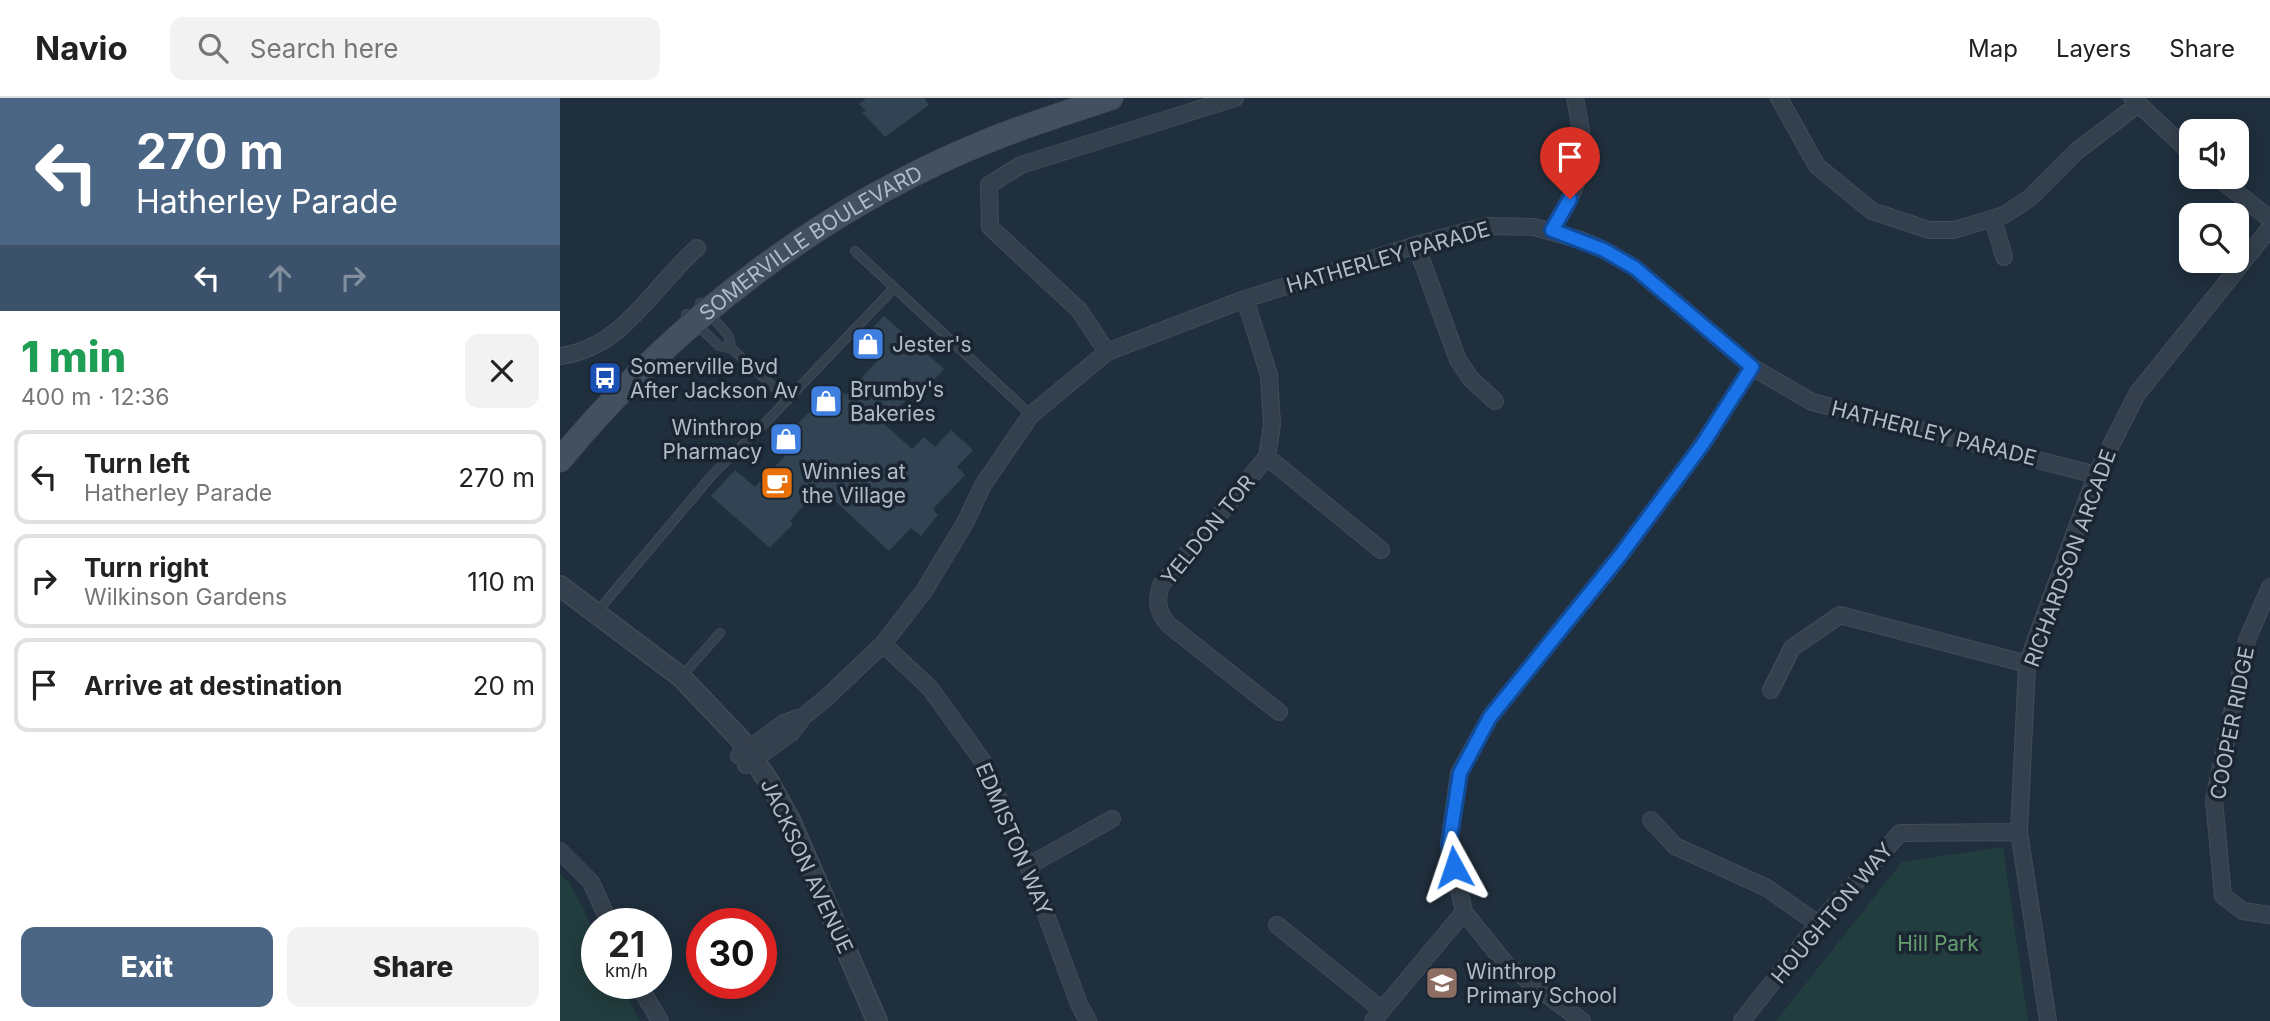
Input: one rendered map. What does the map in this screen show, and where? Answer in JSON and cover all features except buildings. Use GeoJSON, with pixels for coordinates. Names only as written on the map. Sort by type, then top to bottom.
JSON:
{"type":"FeatureCollection","features":[{"type":"Feature","properties":{"kind":"main road","name":"SOMERVILLE BOULEVARD"},"geometry":{"type":"LineString","coordinates":[[560,443],[619,377],[775,247],[866,190],[967,138],[1072,98]]}},
{"type":"Feature","properties":{"kind":"main road","name":"SOMERVILLE BOULEVARD"},"geometry":{"type":"LineString","coordinates":[[560,460],[608,405],[697,313],[810,235],[895,185],[983,142],[1111,98]]}},
{"type":"Feature","properties":{"kind":"street"},"geometry":{"type":"LineString","coordinates":[[1107,352],[1079,310],[990,227],[989,185],[1021,165],[1235,98]]}},
{"type":"Feature","properties":{"kind":"street"},"geometry":{"type":"LineString","coordinates":[[1552,230],[1570,199],[1583,163],[1582,132],[1575,98]]}},
{"type":"Feature","properties":{"kind":"street"},"geometry":{"type":"LineString","coordinates":[[1779,98],[1817,166],[1872,211],[1929,230],[1954,230],[2004,215],[2030,198],[2077,151],[2134,102],[2179,142]]}},
{"type":"Feature","properties":{"kind":"street"},"geometry":{"type":"LineString","coordinates":[[2232,189],[2270,219]]}},
{"type":"Feature","properties":{"kind":"street"},"geometry":{"type":"LineString","coordinates":[[1993,219],[2004,257]]}},
{"type":"Feature","properties":{"kind":"street","name":"HATHERLEY PARADE"},"geometry":{"type":"LineString","coordinates":[[747,758],[784,723],[804,716],[825,699],[883,644],[924,591],[965,523],[983,485],[1031,415],[1107,352],[1245,299],[1416,245],[1487,226],[1511,225],[1552,230],[1604,250],[1635,268],[1752,367],[1812,402],[2096,475]]}},
{"type":"Feature","properties":{"kind":"street","name":"RICHARDSON ARCADE"},"geometry":{"type":"LineString","coordinates":[[2048,1021],[2020,832],[2027,664],[2096,475],[2137,394],[2270,229]]}},
{"type":"Feature","properties":{"kind":"street"},"geometry":{"type":"LineString","coordinates":[[1416,245],[1458,360],[1471,379],[1495,401]]}},
{"type":"Feature","properties":{"kind":"street"},"geometry":{"type":"LineString","coordinates":[[560,356],[596,346],[618,330],[697,248]]}},
{"type":"Feature","properties":{"kind":"street","name":"YELDON TOR"},"geometry":{"type":"LineString","coordinates":[[1245,299],[1269,375],[1272,425],[1267,457],[1161,585],[1157,606],[1162,618],[1169,625],[1279,712]]}},
{"type":"Feature","properties":{"kind":"street"},"geometry":{"type":"LineString","coordinates":[[1582,1021],[1505,963],[1464,912],[1449,844],[1460,773],[1490,717],[1619,557],[1702,445],[1752,367]]}},
{"type":"Feature","properties":{"kind":"street"},"geometry":{"type":"LineString","coordinates":[[1267,457],[1381,550]]}},
{"type":"Feature","properties":{"kind":"street","name":"JACKSON AVENUE"},"geometry":{"type":"LineString","coordinates":[[560,586],[681,677],[715,711],[747,758],[792,847],[866,1021]]}},
{"type":"Feature","properties":{"kind":"street","name":"COOPER RIDGE"},"geometry":{"type":"LineString","coordinates":[[2270,587],[2247,640],[2214,800],[2223,896],[2243,911],[2270,915]]}},
{"type":"Feature","properties":{"kind":"street","name":"JACKSON AVENUE"},"geometry":{"type":"LineString","coordinates":[[560,600],[591,619],[676,684],[769,782],[799,840],[877,1021]]}},
{"type":"Feature","properties":{"kind":"street"},"geometry":{"type":"LineString","coordinates":[[1771,690],[1792,648],[1840,615],[2027,664]]}},
{"type":"Feature","properties":{"kind":"street","name":"EDMISTON WAY"},"geometry":{"type":"LineString","coordinates":[[883,644],[929,687],[982,760],[1028,866],[1079,1004],[1088,1021]]}},
{"type":"Feature","properties":{"kind":"street"},"geometry":{"type":"LineString","coordinates":[[1028,866],[1112,819]]}},
{"type":"Feature","properties":{"kind":"street"},"geometry":{"type":"LineString","coordinates":[[1651,820],[1675,846],[1767,888],[1818,924]]}},
{"type":"Feature","properties":{"kind":"street","name":"HOUGHTON WAY"},"geometry":{"type":"LineString","coordinates":[[1742,1021],[1818,924],[1900,833],[2020,832]]}},
{"type":"Feature","properties":{"kind":"street"},"geometry":{"type":"LineString","coordinates":[[560,851],[591,882],[603,908]]}},
{"type":"Feature","properties":{"kind":"street"},"geometry":{"type":"LineString","coordinates":[[1277,925],[1377,1015],[1464,912]]}},
{"type":"Feature","properties":{"kind":"street"},"geometry":{"type":"LineString","coordinates":[[647,999],[660,1021]]}},
{"type":"Feature","properties":{"kind":"lane"},"geometry":{"type":"LineString","coordinates":[[855,251],[1031,415]]}},
{"type":"Feature","properties":{"kind":"lane"},"geometry":{"type":"LineString","coordinates":[[596,613],[713,474],[788,400],[894,288]]}},
{"type":"Feature","properties":{"kind":"lane"},"geometry":{"type":"LineString","coordinates":[[697,313],[728,335],[732,349]]}},
{"type":"Feature","properties":{"kind":"lane"},"geometry":{"type":"LineString","coordinates":[[697,313],[719,346],[732,349],[788,400]]}},
{"type":"Feature","properties":{"kind":"lane"},"geometry":{"type":"LineString","coordinates":[[681,677],[720,633]]}},
{"type":"Feature","properties":{"kind":"green space","name":"Hill Park"},"geometry":{"type":"Polygon","coordinates":[[[2003,847],[2028,1021],[1776,1021],[1902,862],[2003,847]]]}},
{"type":"Feature","properties":{"kind":"green space"},"geometry":{"type":"Polygon","coordinates":[[[560,874],[571,885],[583,908],[581,999],[629,999],[640,1021],[560,1021],[560,874]]]}},
{"type":"Feature","properties":{"kind":"place","name":"Jester's"},"geometry":{"type":"Point","coordinates":[868,344]}},
{"type":"Feature","properties":{"kind":"place","name":"Somerville Bvd After Jackson Av"},"geometry":{"type":"Point","coordinates":[605,378]}},
{"type":"Feature","properties":{"kind":"place","name":"Brumby's Bakeries"},"geometry":{"type":"Point","coordinates":[826,401]}},
{"type":"Feature","properties":{"kind":"place","name":"Winthrop Pharmacy"},"geometry":{"type":"Point","coordinates":[786,439]}},
{"type":"Feature","properties":{"kind":"place","name":"Winnies at the Village"},"geometry":{"type":"Point","coordinates":[777,483]}},
{"type":"Feature","properties":{"kind":"place","name":"Winthrop Primary School"},"geometry":{"type":"Point","coordinates":[1442,983]}},
{"type":"Feature","properties":{"kind":"route"},"geometry":{"type":"LineString","coordinates":[[1454,867],[1449,844],[1460,773],[1490,717],[1619,557],[1702,445],[1752,367],[1635,268],[1604,250],[1552,230],[1570,199]]}}]}
